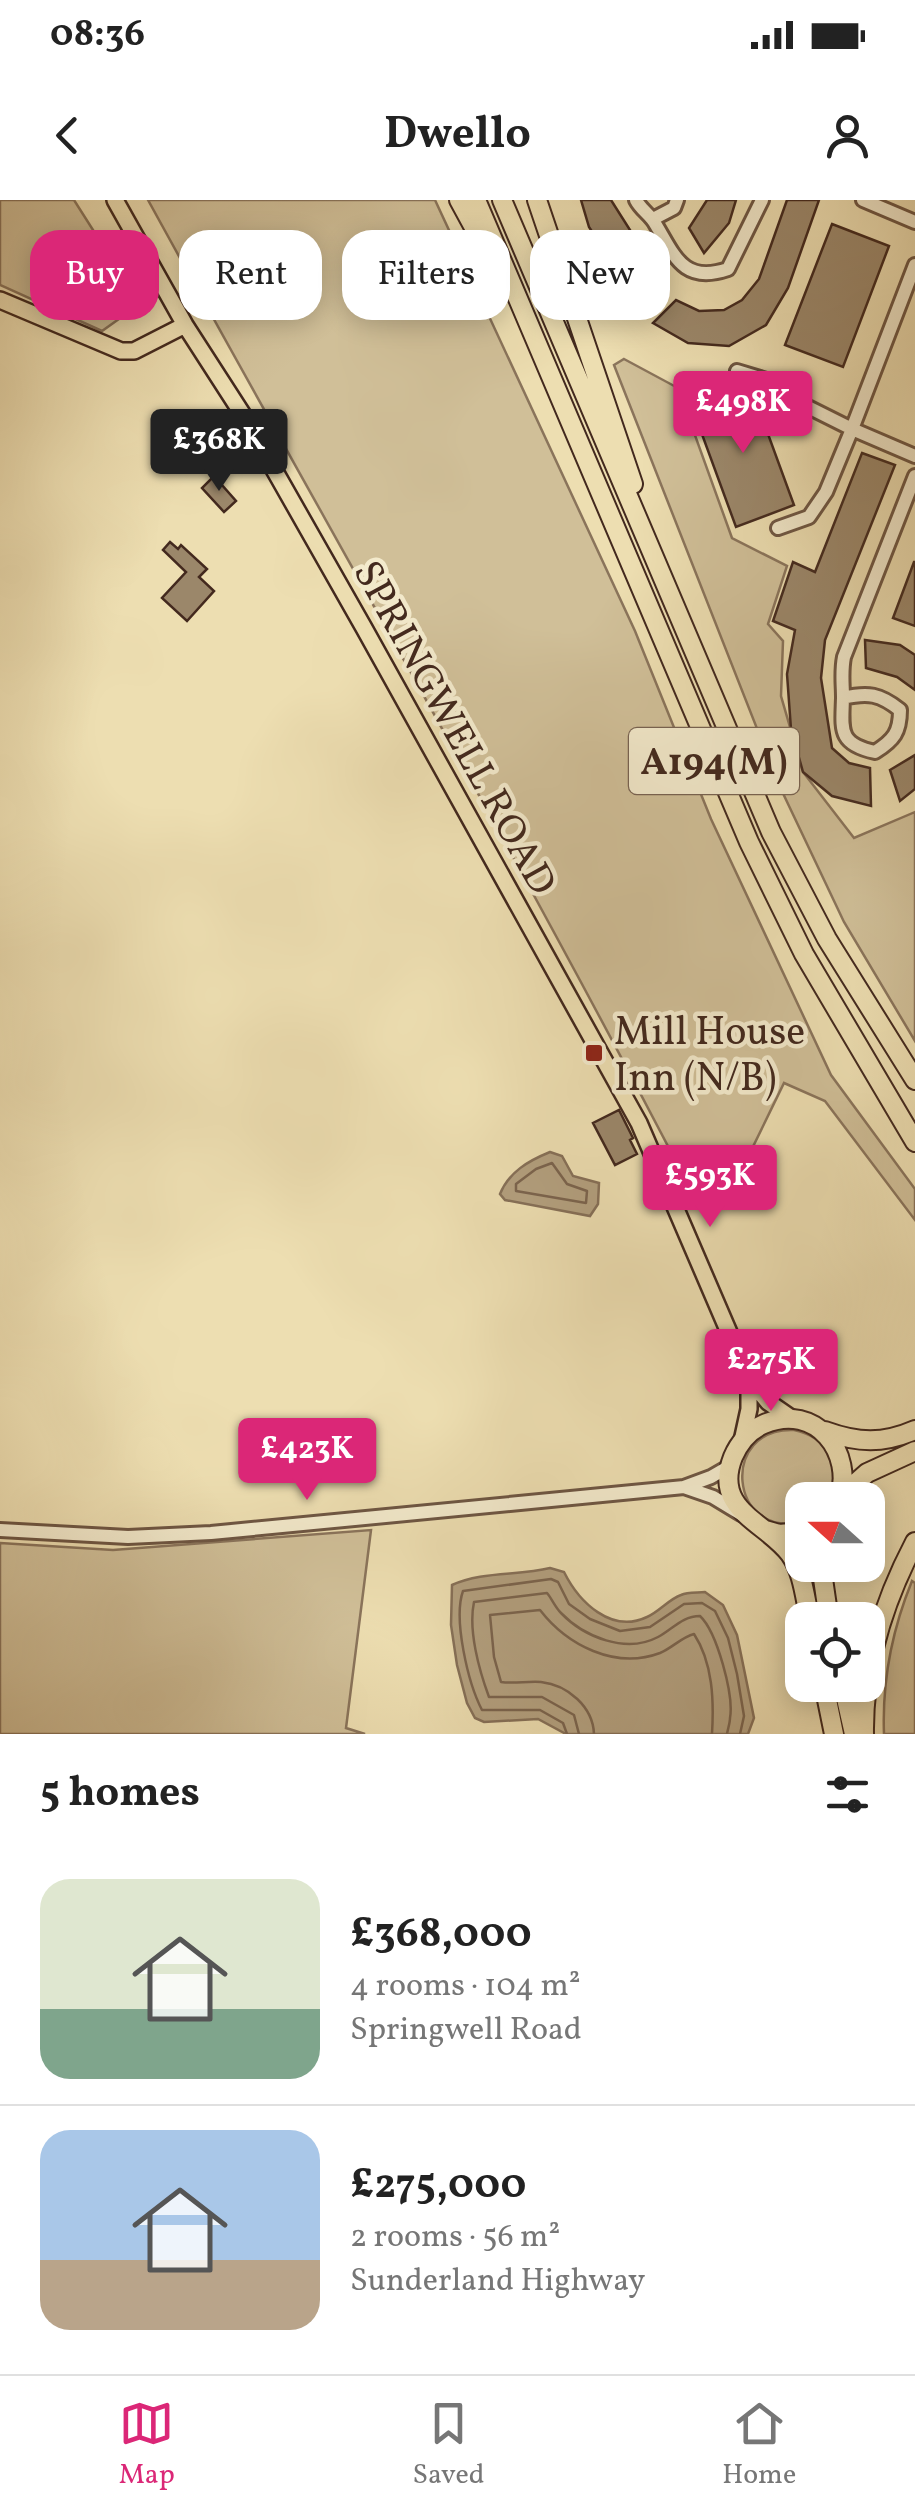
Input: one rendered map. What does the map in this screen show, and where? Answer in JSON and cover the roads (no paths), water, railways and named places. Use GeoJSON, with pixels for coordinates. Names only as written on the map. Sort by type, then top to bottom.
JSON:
{"type":"FeatureCollection","features":[{"type":"Feature","properties":{"kind":"highway","name":"A194(M)"},"geometry":{"type":"LineString","coordinates":[[459,200],[547,364]]}},
{"type":"Feature","properties":{"kind":"highway","name":"A194(M)"},"geometry":{"type":"LineString","coordinates":[[476,200],[749,842],[804,954],[915,1142]]}},
{"type":"Feature","properties":{"kind":"highway","name":"A194(M)"},"geometry":{"type":"LineString","coordinates":[[502,200],[771,832],[827,939],[915,1080]]}},
{"type":"Feature","properties":{"kind":"highway","name":"A194(M)"},"geometry":{"type":"LineString","coordinates":[[538,200],[669,594]]}},
{"type":"Feature","properties":{"kind":"highway"},"geometry":{"type":"LineString","coordinates":[[805,1602],[795,1562],[744,1515],[730,1488],[730,1466],[742,1441],[764,1424],[794,1420],[848,1440],[892,1440],[915,1430]]}},
{"type":"Feature","properties":{"kind":"highway"},"geometry":{"type":"LineString","coordinates":[[824,1431],[844,1467],[842,1482]]}},
{"type":"Feature","properties":{"kind":"highway"},"geometry":{"type":"LineString","coordinates":[[858,1482],[868,1473],[915,1451]]}},
{"type":"Feature","properties":{"kind":"highway"},"geometry":{"type":"LineString","coordinates":[[764,1530],[785,1533]]}},
{"type":"Feature","properties":{"kind":"highway"},"geometry":{"type":"LineString","coordinates":[[864,1734],[866,1695],[879,1630],[915,1542]]}},
{"type":"Feature","properties":{"kind":"highway"},"geometry":{"type":"LineString","coordinates":[[827,1702],[834,1734]]}},
{"type":"Feature","properties":{"kind":"highway"},"geometry":{"type":"LineString","coordinates":[[847,1702],[854,1734]]}},
{"type":"Feature","properties":{"kind":"main road","name":"SPRINGWELL ROAD"},"geometry":{"type":"LineString","coordinates":[[116,200],[185,325],[243,415],[585,1022],[660,1166],[750,1379]]}},
{"type":"Feature","properties":{"kind":"main road"},"geometry":{"type":"LineString","coordinates":[[0,300],[122,351],[134,350],[185,325]]}},
{"type":"Feature","properties":{"kind":"main road"},"geometry":{"type":"LineString","coordinates":[[750,1379],[768,1402],[794,1420]]}},
{"type":"Feature","properties":{"kind":"main road"},"geometry":{"type":"LineString","coordinates":[[742,1441],[750,1409],[750,1379]]}},
{"type":"Feature","properties":{"kind":"street"},"geometry":{"type":"LineString","coordinates":[[636,200],[686,269],[716,273],[728,269],[762,200]]}},
{"type":"Feature","properties":{"kind":"street"},"geometry":{"type":"LineString","coordinates":[[653,219],[674,208],[678,200]]}},
{"type":"Feature","properties":{"kind":"street"},"geometry":{"type":"LineString","coordinates":[[863,200],[915,222]]}},
{"type":"Feature","properties":{"kind":"street"},"geometry":{"type":"LineString","coordinates":[[778,528],[809,517],[826,492],[915,264]]}},
{"type":"Feature","properties":{"kind":"street"},"geometry":{"type":"LineString","coordinates":[[737,371],[773,382],[800,403],[915,456]]}},
{"type":"Feature","properties":{"kind":"street"},"geometry":{"type":"LineString","coordinates":[[843,698],[862,693],[881,695],[900,710],[900,730],[890,743],[875,752],[857,748],[845,737],[840,716],[840,678],[844,658],[915,476]]}},
{"type":"Feature","properties":{"kind":"street"},"geometry":{"type":"LineString","coordinates":[[0,1530],[128,1537],[211,1533],[684,1487],[711,1478],[730,1466]]}},
{"type":"Feature","properties":{"kind":"street"},"geometry":{"type":"LineString","coordinates":[[684,1487],[713,1497],[744,1515]]}},
{"type":"Feature","properties":{"kind":"water"},"geometry":{"type":"Polygon","coordinates":[[[550,1152],[562,1156],[573,1176],[599,1183],[598,1204],[590,1216],[505,1200],[500,1194],[520,1168],[550,1152]]]}},
{"type":"Feature","properties":{"kind":"water"},"geometry":{"type":"Polygon","coordinates":[[[550,1568],[564,1572],[587,1604],[621,1621],[647,1617],[687,1593],[705,1592],[723,1605],[737,1635],[754,1718],[748,1734],[566,1734],[538,1719],[484,1722],[475,1718],[457,1665],[451,1625],[452,1585],[550,1568]]]}},
{"type":"Feature","properties":{"kind":"place","name":"Mill House Inn (N/B)"},"geometry":{"type":"Point","coordinates":[594,1053]}}]}
